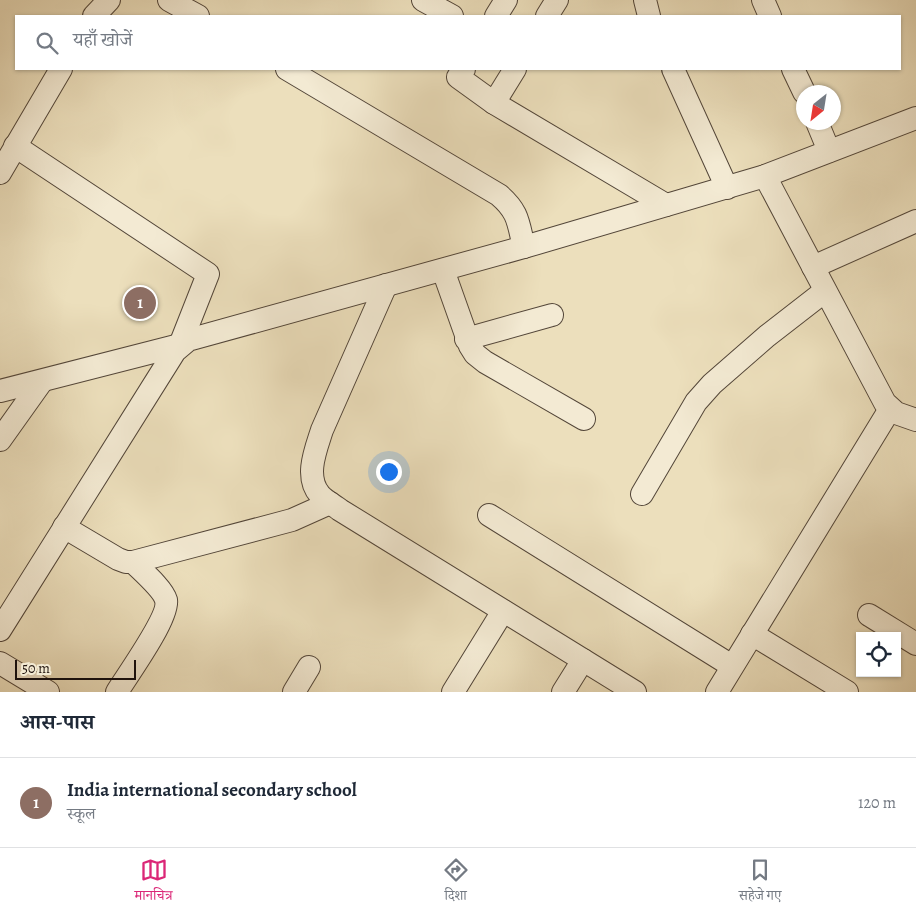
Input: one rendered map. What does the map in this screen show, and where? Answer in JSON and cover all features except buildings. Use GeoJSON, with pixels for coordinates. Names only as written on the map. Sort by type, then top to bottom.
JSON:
{"type":"FeatureCollection","features":[{"type":"Feature","properties":{"kind":"street"},"geometry":{"type":"LineString","coordinates":[[95,15],[109,0]]}},
{"type":"Feature","properties":{"kind":"street"},"geometry":{"type":"LineString","coordinates":[[169,0],[196,15]]}},
{"type":"Feature","properties":{"kind":"street"},"geometry":{"type":"LineString","coordinates":[[423,0],[450,15]]}},
{"type":"Feature","properties":{"kind":"street"},"geometry":{"type":"LineString","coordinates":[[497,15],[506,0]]}},
{"type":"Feature","properties":{"kind":"street"},"geometry":{"type":"LineString","coordinates":[[548,15],[556,0]]}},
{"type":"Feature","properties":{"kind":"street"},"geometry":{"type":"LineString","coordinates":[[645,0],[649,15]]}},
{"type":"Feature","properties":{"kind":"street"},"geometry":{"type":"LineString","coordinates":[[763,0],[770,15]]}},
{"type":"Feature","properties":{"kind":"street"},"geometry":{"type":"LineString","coordinates":[[0,173],[60,70]]}},
{"type":"Feature","properties":{"kind":"street"},"geometry":{"type":"LineString","coordinates":[[289,70],[499,195],[511,205],[524,247]]}},
{"type":"Feature","properties":{"kind":"street"},"geometry":{"type":"LineString","coordinates":[[463,70],[458,77],[494,103],[666,206]]}},
{"type":"Feature","properties":{"kind":"street"},"geometry":{"type":"LineString","coordinates":[[494,103],[514,70]]}},
{"type":"Feature","properties":{"kind":"street"},"geometry":{"type":"LineString","coordinates":[[673,70],[727,188]]}},
{"type":"Feature","properties":{"kind":"street"},"geometry":{"type":"LineString","coordinates":[[793,70],[801,85]]}},
{"type":"Feature","properties":{"kind":"street"},"geometry":{"type":"LineString","coordinates":[[0,392],[180,345],[188,340],[443,270],[727,188],[765,176],[916,118]]}},
{"type":"Feature","properties":{"kind":"street"},"geometry":{"type":"LineString","coordinates":[[820,130],[829,151]]}},
{"type":"Feature","properties":{"kind":"street"},"geometry":{"type":"LineString","coordinates":[[0,630],[180,345],[208,274],[15,146]]}},
{"type":"Feature","properties":{"kind":"street"},"geometry":{"type":"LineString","coordinates":[[765,176],[885,403],[890,409],[902,416],[916,420]]}},
{"type":"Feature","properties":{"kind":"street"},"geometry":{"type":"LineString","coordinates":[[813,267],[916,221]]}},
{"type":"Feature","properties":{"kind":"street"},"geometry":{"type":"LineString","coordinates":[[443,270],[466,339],[475,354],[485,362],[584,419]]}},
{"type":"Feature","properties":{"kind":"street"},"geometry":{"type":"LineString","coordinates":[[386,285],[315,451],[312,472],[314,485],[320,495],[635,692]]}},
{"type":"Feature","properties":{"kind":"street"},"geometry":{"type":"LineString","coordinates":[[642,494],[696,402],[712,384],[825,291]]}},
{"type":"Feature","properties":{"kind":"street"},"geometry":{"type":"LineString","coordinates":[[466,339],[552,315]]}},
{"type":"Feature","properties":{"kind":"street"},"geometry":{"type":"LineString","coordinates":[[0,440],[42,381]]}},
{"type":"Feature","properties":{"kind":"street"},"geometry":{"type":"LineString","coordinates":[[717,692],[890,409]]}},
{"type":"Feature","properties":{"kind":"street"},"geometry":{"type":"LineString","coordinates":[[64,527],[118,558],[126,562],[133,562],[292,520],[330,502]]}},
{"type":"Feature","properties":{"kind":"street"},"geometry":{"type":"LineString","coordinates":[[489,515],[732,666]]}},
{"type":"Feature","properties":{"kind":"street"},"geometry":{"type":"LineString","coordinates":[[117,692],[159,625],[165,611],[166,601],[159,590],[133,562]]}},
{"type":"Feature","properties":{"kind":"street"},"geometry":{"type":"LineString","coordinates":[[453,692],[503,611]]}},
{"type":"Feature","properties":{"kind":"street"},"geometry":{"type":"LineString","coordinates":[[869,616],[916,644]]}},
{"type":"Feature","properties":{"kind":"street"},"geometry":{"type":"LineString","coordinates":[[752,634],[847,692]]}},
{"type":"Feature","properties":{"kind":"street"},"geometry":{"type":"LineString","coordinates":[[563,692],[583,660]]}},
{"type":"Feature","properties":{"kind":"street"},"geometry":{"type":"LineString","coordinates":[[0,663],[48,692]]}},
{"type":"Feature","properties":{"kind":"street"},"geometry":{"type":"LineString","coordinates":[[294,692],[309,667]]}},
{"type":"Feature","properties":{"kind":"place","name":"India international secondary school"},"geometry":{"type":"Point","coordinates":[140,303]}}]}
